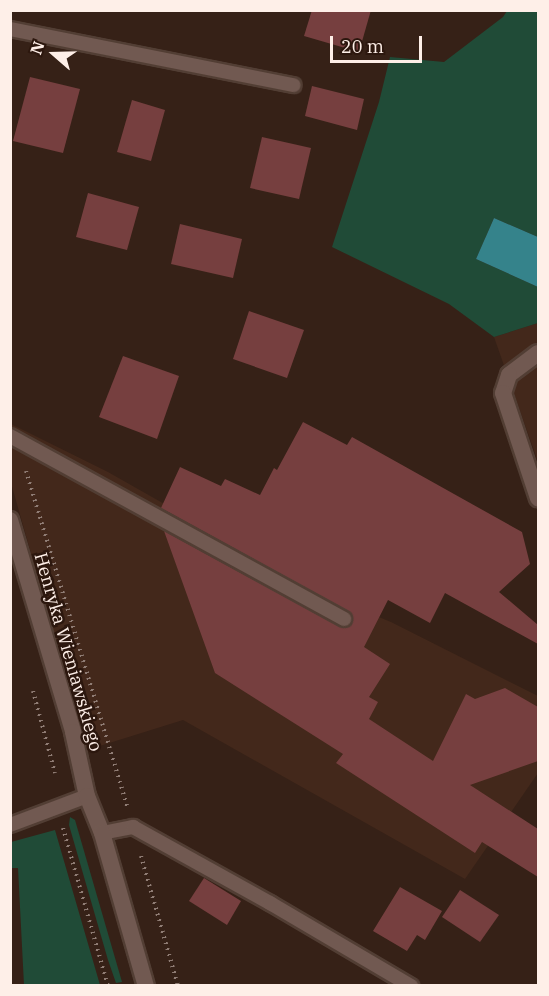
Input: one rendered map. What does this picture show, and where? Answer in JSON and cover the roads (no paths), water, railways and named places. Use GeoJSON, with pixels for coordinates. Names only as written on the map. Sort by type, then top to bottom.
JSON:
{"type":"FeatureCollection","features":[{"type":"Feature","properties":{"kind":"street"},"geometry":{"type":"LineString","coordinates":[[538,353],[509,375],[503,393],[534,465],[538,498]]}},
{"type":"Feature","properties":{"kind":"street","name":"Henryka Wieniawskiego"},"geometry":{"type":"LineString","coordinates":[[10,520],[74,732],[87,796],[102,833],[146,986]]}},
{"type":"Feature","properties":{"kind":"lane"},"geometry":{"type":"LineString","coordinates":[[10,29],[294,85]]}},
{"type":"Feature","properties":{"kind":"lane"},"geometry":{"type":"LineString","coordinates":[[14,438],[344,620]]}},
{"type":"Feature","properties":{"kind":"lane"},"geometry":{"type":"LineString","coordinates":[[10,825],[87,796]]}},
{"type":"Feature","properties":{"kind":"lane"},"geometry":{"type":"LineString","coordinates":[[102,833],[133,827],[270,903],[411,986]]}},
{"type":"Feature","properties":{"kind":"water"},"geometry":{"type":"Polygon","coordinates":[[[494,218],[538,237],[538,287],[476,259],[494,218]]]}}]}
